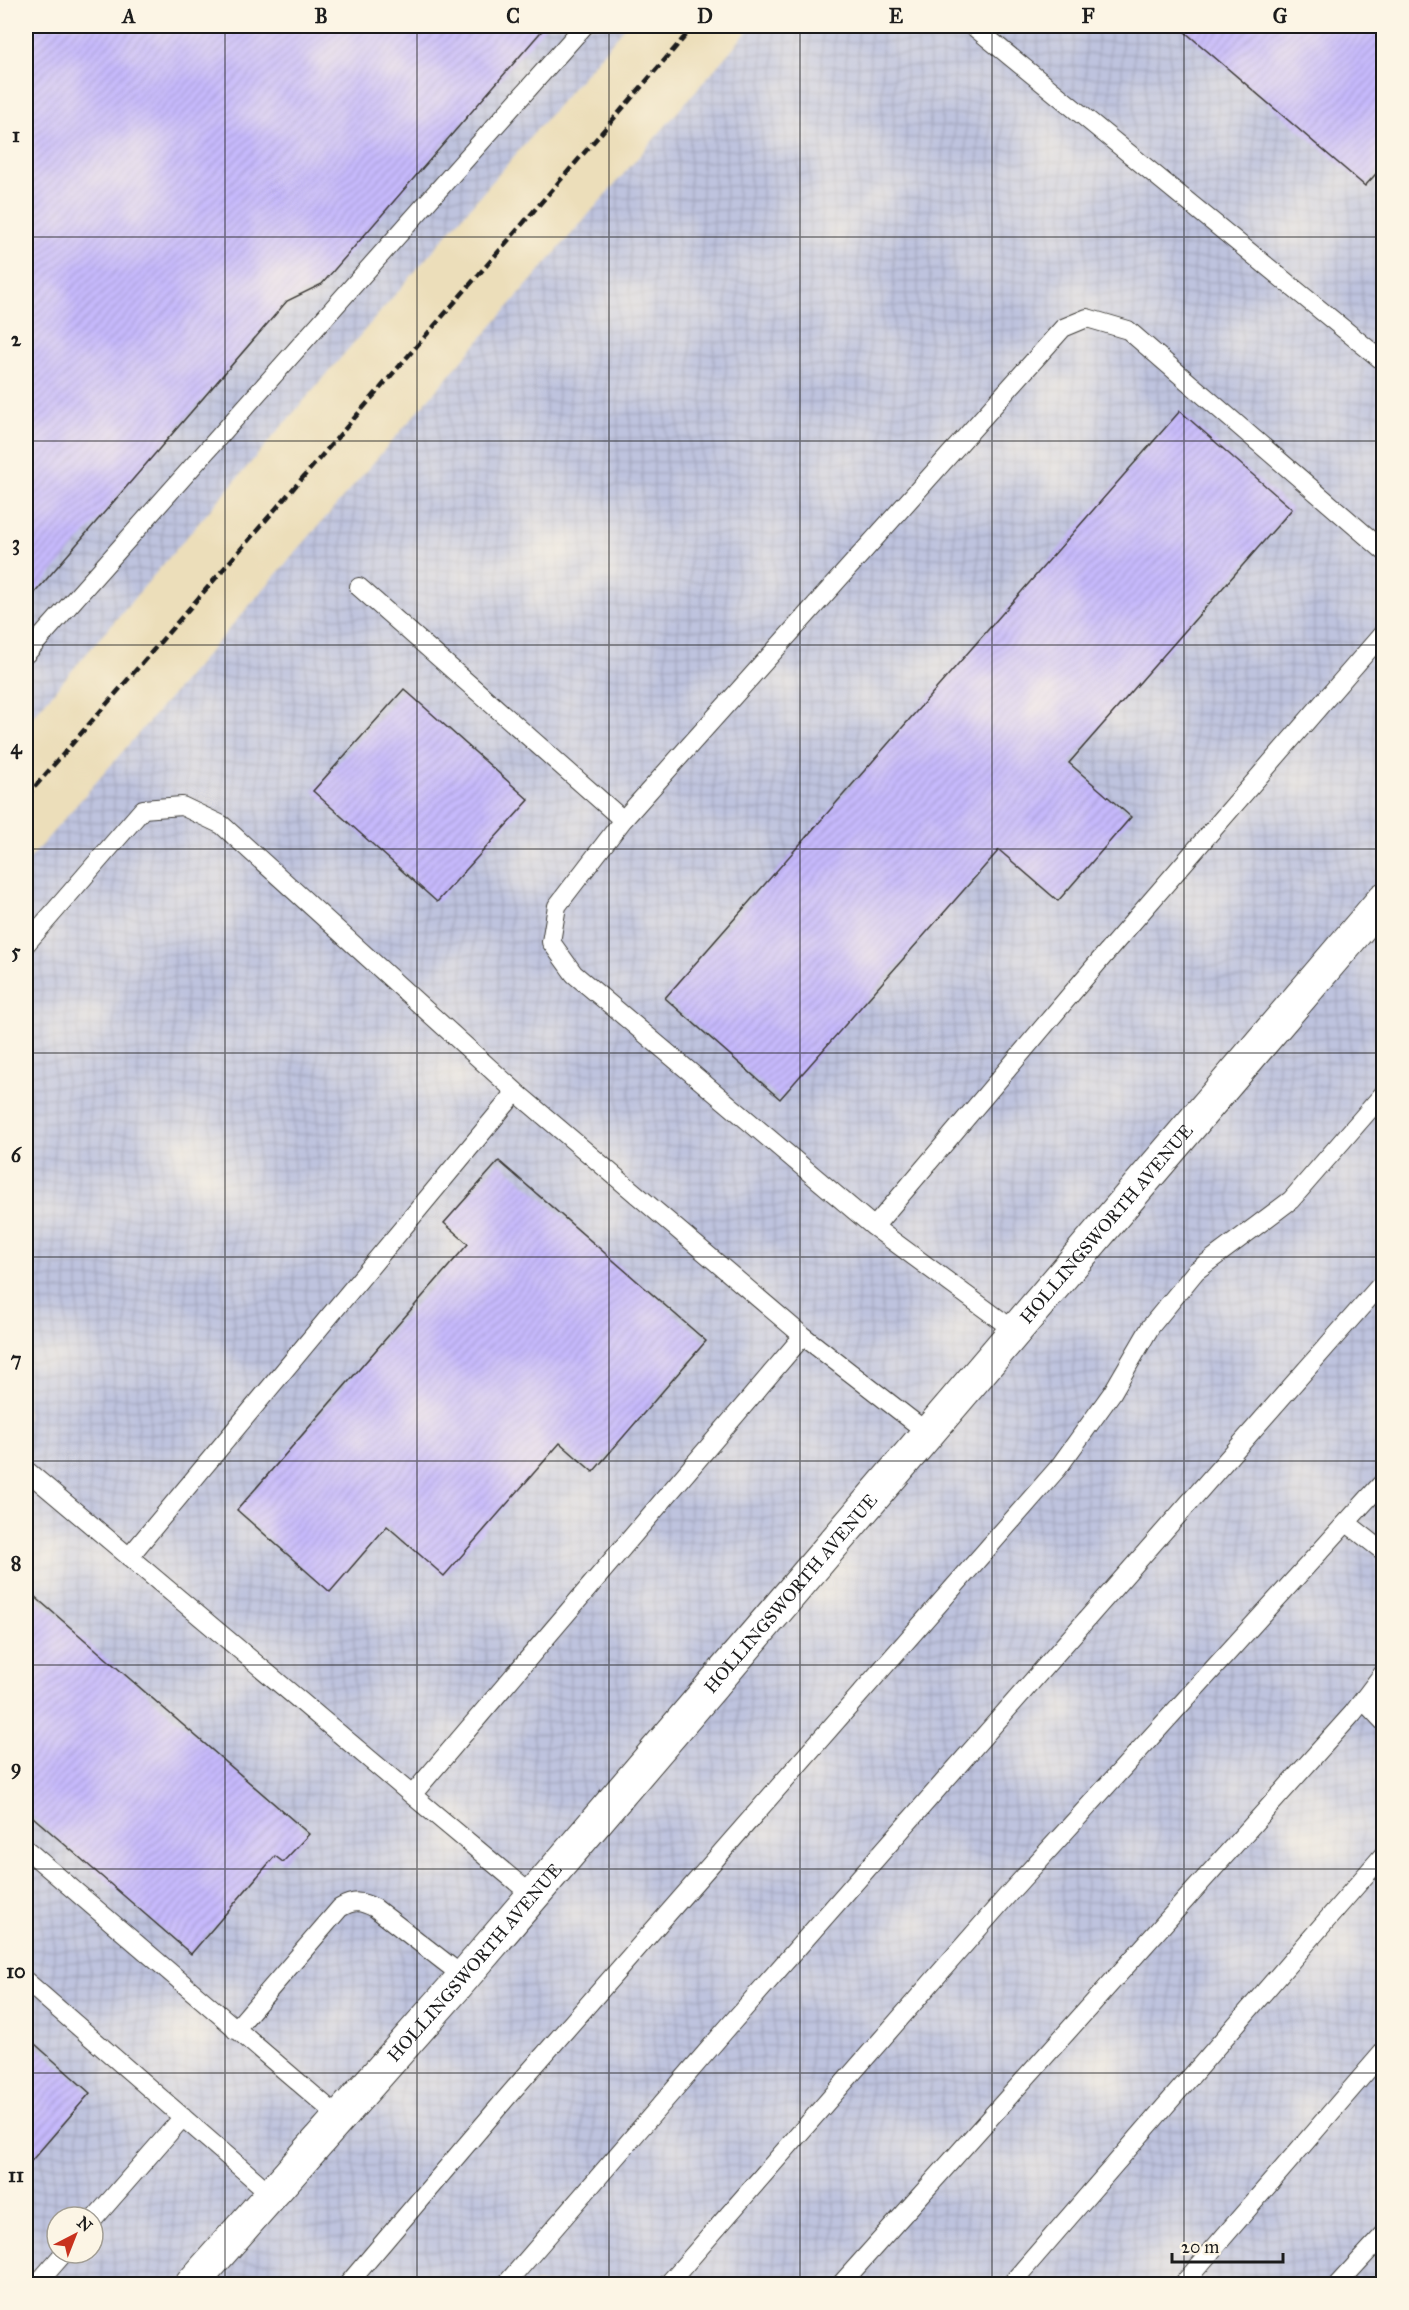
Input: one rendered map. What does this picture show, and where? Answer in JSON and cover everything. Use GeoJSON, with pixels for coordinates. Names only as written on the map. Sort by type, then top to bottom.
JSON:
{"type":"FeatureCollection","features":[{"type":"Feature","properties":{"kind":"street","name":"HOLLINGSWORTH AVENUE"},"geometry":{"type":"LineString","coordinates":[[192,2284],[464,1977],[1383,899]]}},
{"type":"Feature","properties":{"kind":"lane"},"geometry":{"type":"LineString","coordinates":[[26,654],[584,26]]}},
{"type":"Feature","properties":{"kind":"lane"},"geometry":{"type":"LineString","coordinates":[[973,26],[1383,362]]}},
{"type":"Feature","properties":{"kind":"lane"},"geometry":{"type":"LineString","coordinates":[[1015,1331],[874,1227],[574,974],[551,942],[557,906],[623,820],[1063,328],[1087,318],[1128,330],[1383,551]]}},
{"type":"Feature","properties":{"kind":"lane"},"geometry":{"type":"LineString","coordinates":[[359,587],[623,820]]}},
{"type":"Feature","properties":{"kind":"lane"},"geometry":{"type":"LineString","coordinates":[[874,1227],[1100,960],[1383,632]]}},
{"type":"Feature","properties":{"kind":"lane"},"geometry":{"type":"LineString","coordinates":[[26,944],[142,809],[183,806],[222,825],[516,1092],[803,1336],[928,1433]]}},
{"type":"Feature","properties":{"kind":"lane"},"geometry":{"type":"LineString","coordinates":[[129,1557],[516,1092]]}},
{"type":"Feature","properties":{"kind":"lane"},"geometry":{"type":"LineString","coordinates":[[348,2284],[508,2096],[1058,1468],[1112,1393],[1151,1326],[1196,1271],[1291,1200],[1383,1093]]}},
{"type":"Feature","properties":{"kind":"lane"},"geometry":{"type":"LineString","coordinates":[[506,2284],[729,2026],[1383,1281]]}},
{"type":"Feature","properties":{"kind":"lane"},"geometry":{"type":"LineString","coordinates":[[412,1795],[803,1336]]}},
{"type":"Feature","properties":{"kind":"lane"},"geometry":{"type":"LineString","coordinates":[[26,1470],[533,1896]]}},
{"type":"Feature","properties":{"kind":"lane"},"geometry":{"type":"LineString","coordinates":[[668,2284],[1013,1889],[1383,1481]]}},
{"type":"Feature","properties":{"kind":"lane"},"geometry":{"type":"LineString","coordinates":[[1347,1523],[1383,1552]]}},
{"type":"Feature","properties":{"kind":"lane"},"geometry":{"type":"LineString","coordinates":[[841,2284],[1363,1700],[1383,1672]]}},
{"type":"Feature","properties":{"kind":"lane"},"geometry":{"type":"LineString","coordinates":[[1363,1700],[1383,1722]]}},
{"type":"Feature","properties":{"kind":"lane"},"geometry":{"type":"LineString","coordinates":[[26,1849],[339,2117]]}},
{"type":"Feature","properties":{"kind":"lane"},"geometry":{"type":"LineString","coordinates":[[1011,2284],[1383,1854]]}},
{"type":"Feature","properties":{"kind":"lane"},"geometry":{"type":"LineString","coordinates":[[235,2030],[340,1908],[351,1902],[363,1902],[375,1908],[464,1977]]}},
{"type":"Feature","properties":{"kind":"lane"},"geometry":{"type":"LineString","coordinates":[[26,1981],[271,2194]]}},
{"type":"Feature","properties":{"kind":"lane"},"geometry":{"type":"LineString","coordinates":[[1183,2284],[1383,2051]]}},
{"type":"Feature","properties":{"kind":"lane"},"geometry":{"type":"LineString","coordinates":[[105,2206],[183,2117]]}},
{"type":"Feature","properties":{"kind":"lane"},"geometry":{"type":"LineString","coordinates":[[1338,2284],[1383,2234]]}},
{"type":"Feature","properties":{"kind":"lane"},"geometry":{"type":"LineString","coordinates":[[37,2284],[54,2265]]}},
{"type":"Feature","properties":{"kind":"shaded area"},"geometry":{"type":"Polygon","coordinates":[[[26,26],[626,26],[26,724],[26,26]]]}},
{"type":"Feature","properties":{"kind":"shaded area"},"geometry":{"type":"Polygon","coordinates":[[[752,26],[1383,26],[1383,2284],[26,2284],[26,863],[752,26]]]}},
{"type":"Feature","properties":{"kind":"building"},"geometry":{"type":"Polygon","coordinates":[[[26,26],[546,26],[322,284],[287,301],[26,603],[26,26]]]}},
{"type":"Feature","properties":{"kind":"building"},"geometry":{"type":"Polygon","coordinates":[[[1178,26],[1384,26],[1384,165],[1365,186],[1178,26]]]}},
{"type":"Feature","properties":{"kind":"building"},"geometry":{"type":"Polygon","coordinates":[[[1180,411],[1292,509],[1069,763],[1131,817],[1058,901],[999,850],[780,1099],[665,998],[1180,411]]]}},
{"type":"Feature","properties":{"kind":"building"},"geometry":{"type":"Polygon","coordinates":[[[404,689],[529,800],[437,902],[313,791],[404,689]]]}},
{"type":"Feature","properties":{"kind":"building"},"geometry":{"type":"Polygon","coordinates":[[[499,1161],[706,1341],[593,1472],[560,1443],[444,1576],[387,1526],[330,1592],[237,1510],[468,1244],[444,1223],[499,1161]]]}},
{"type":"Feature","properties":{"kind":"building"},"geometry":{"type":"Polygon","coordinates":[[[26,1589],[309,1834],[283,1862],[275,1856],[191,1954],[26,1811],[26,1589]]]}},
{"type":"Feature","properties":{"kind":"building"},"geometry":{"type":"Polygon","coordinates":[[[26,2036],[90,2093],[26,2167],[26,2036]]]}},
{"type":"Feature","properties":{"kind":"railway"},"geometry":{"type":"LineString","coordinates":[[26,797],[694,26]]}}]}
